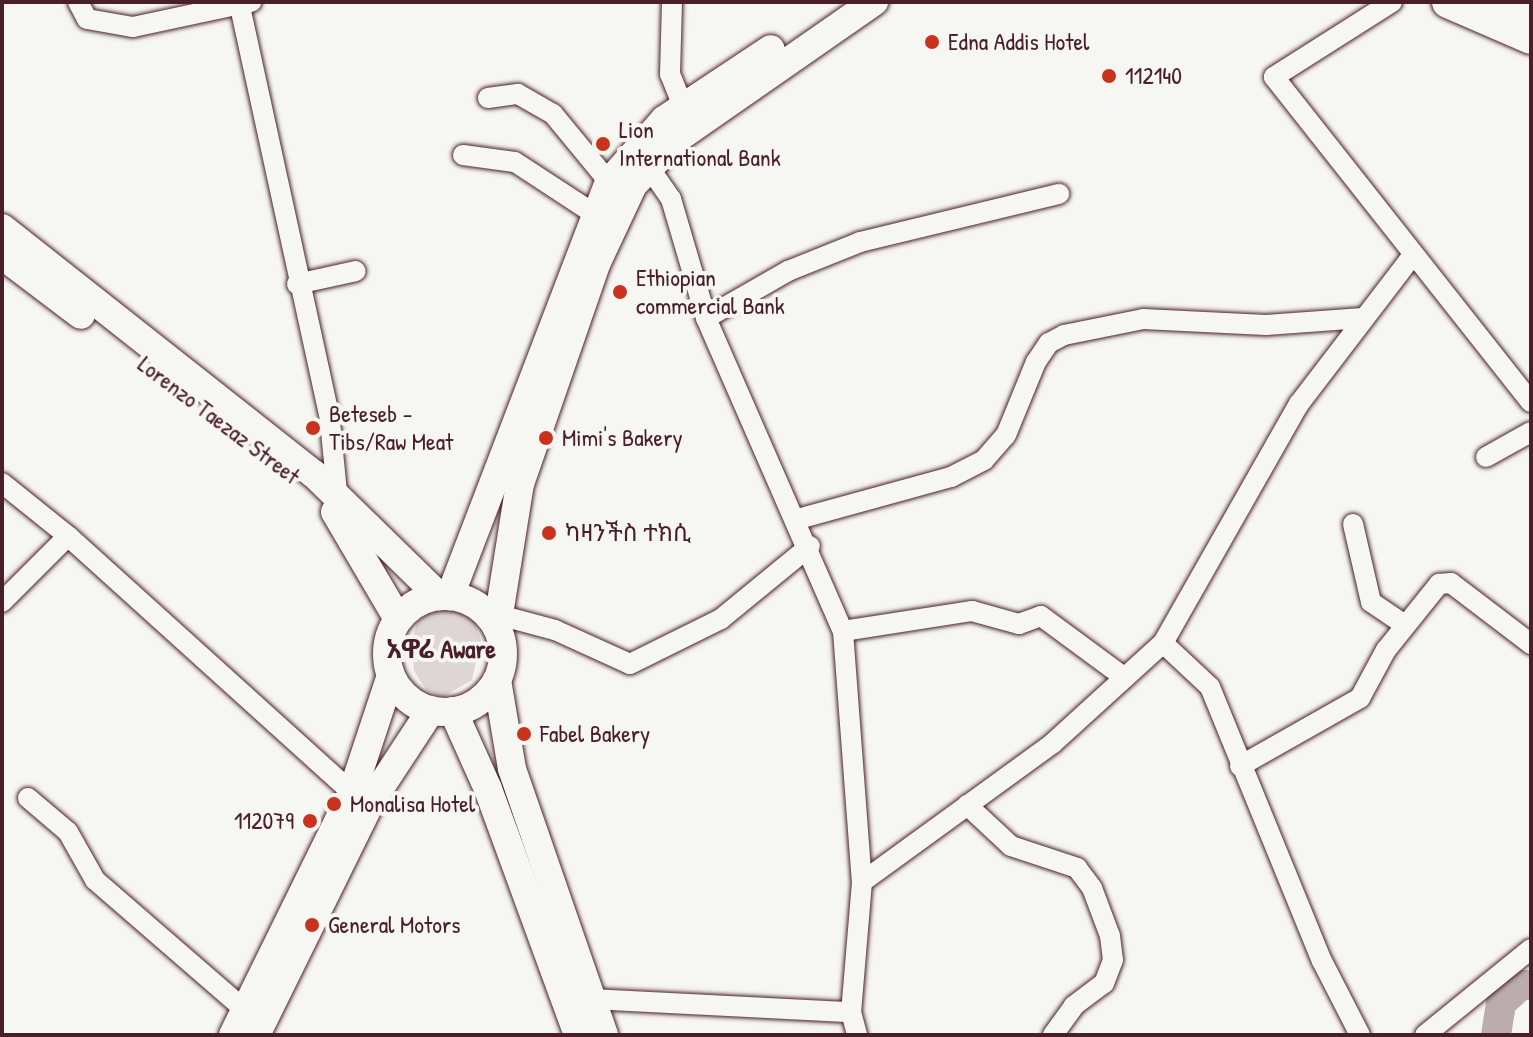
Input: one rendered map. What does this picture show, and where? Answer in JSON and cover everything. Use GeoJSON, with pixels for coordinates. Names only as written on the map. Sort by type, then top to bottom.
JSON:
{"type":"FeatureCollection","features":[{"type":"Feature","properties":{"kind":"main road"},"geometry":{"type":"LineString","coordinates":[[444,596],[609,182],[683,106],[841,2]]}},
{"type":"Feature","properties":{"kind":"main road"},"geometry":{"type":"LineString","coordinates":[[604,1035],[512,769],[497,680],[502,644],[498,621],[514,511],[536,433],[616,215],[648,166],[709,114],[874,2]]}},
{"type":"Feature","properties":{"kind":"main road"},"geometry":{"type":"LineString","coordinates":[[1448,2],[1531,38]]}},
{"type":"Feature","properties":{"kind":"main road"},"geometry":{"type":"LineString","coordinates":[[1509,2],[1531,11]]}},
{"type":"Feature","properties":{"kind":"main road"},"geometry":{"type":"LineString","coordinates":[[2,228],[337,493],[444,596],[485,611],[498,621]]}},
{"type":"Feature","properties":{"kind":"main road","name":"Lorenzo Taezaz Street"},"geometry":{"type":"LineString","coordinates":[[2,255],[333,510],[398,619]]}},
{"type":"Feature","properties":{"kind":"main road"},"geometry":{"type":"LineString","coordinates":[[245,1027],[352,793],[391,675],[388,646],[398,619],[423,600],[444,596]]}},
{"type":"Feature","properties":{"kind":"main road"},"geometry":{"type":"LineString","coordinates":[[391,675],[408,697],[442,711],[488,789],[578,1035]]}},
{"type":"Feature","properties":{"kind":"main road"},"geometry":{"type":"LineString","coordinates":[[245,1027],[370,803],[442,711],[479,701],[497,680]]}},
{"type":"Feature","properties":{"kind":"street"},"geometry":{"type":"LineString","coordinates":[[78,2],[87,19],[133,27],[243,3],[297,284],[330,421],[337,493]]}},
{"type":"Feature","properties":{"kind":"street"},"geometry":{"type":"LineString","coordinates":[[672,2],[670,74],[683,106]]}},
{"type":"Feature","properties":{"kind":"street"},"geometry":{"type":"LineString","coordinates":[[1392,2],[1274,77],[1531,402]]}},
{"type":"Feature","properties":{"kind":"street"},"geometry":{"type":"LineString","coordinates":[[488,98],[518,94],[553,114],[609,182]]}},
{"type":"Feature","properties":{"kind":"street"},"geometry":{"type":"LineString","coordinates":[[463,155],[515,162],[596,215]]}},
{"type":"Feature","properties":{"kind":"street"},"geometry":{"type":"LineString","coordinates":[[648,166],[671,199],[706,318],[810,546],[843,631],[862,882],[851,1012],[857,1035]]}},
{"type":"Feature","properties":{"kind":"street"},"geometry":{"type":"LineString","coordinates":[[706,318],[788,271],[860,242],[1059,194]]}},
{"type":"Feature","properties":{"kind":"street"},"geometry":{"type":"LineString","coordinates":[[862,882],[1053,743],[1163,643],[1299,404],[1413,255]]}},
{"type":"Feature","properties":{"kind":"street"},"geometry":{"type":"LineString","coordinates":[[297,284],[356,271]]}},
{"type":"Feature","properties":{"kind":"street"},"geometry":{"type":"LineString","coordinates":[[798,519],[951,477],[984,460],[1006,435],[1042,353],[1064,335],[1143,319],[1266,325],[1363,318]]}},
{"type":"Feature","properties":{"kind":"street"},"geometry":{"type":"LineString","coordinates":[[1486,457],[1531,432]]}},
{"type":"Feature","properties":{"kind":"street"},"geometry":{"type":"LineString","coordinates":[[2,483],[68,536],[352,793]]}},
{"type":"Feature","properties":{"kind":"street"},"geometry":{"type":"LineString","coordinates":[[1353,524],[1371,602],[1405,625]]}},
{"type":"Feature","properties":{"kind":"street"},"geometry":{"type":"LineString","coordinates":[[2,602],[68,536]]}},
{"type":"Feature","properties":{"kind":"street"},"geometry":{"type":"LineString","coordinates":[[498,621],[555,630],[630,664],[721,619],[810,546]]}},
{"type":"Feature","properties":{"kind":"street"},"geometry":{"type":"LineString","coordinates":[[1240,766],[1360,698],[1405,625],[1439,584],[1451,583],[1531,644]]}},
{"type":"Feature","properties":{"kind":"street"},"geometry":{"type":"LineString","coordinates":[[843,631],[972,611],[1019,624],[1041,616],[1125,678]]}},
{"type":"Feature","properties":{"kind":"street"},"geometry":{"type":"LineString","coordinates":[[1163,643],[1210,687],[1322,961],[1360,1035]]}},
{"type":"Feature","properties":{"kind":"street"},"geometry":{"type":"LineString","coordinates":[[28,798],[68,832],[95,880],[245,1027]]}},
{"type":"Feature","properties":{"kind":"street"},"geometry":{"type":"LineString","coordinates":[[967,805],[1011,846],[1077,868],[1092,888],[1110,936],[1113,960],[1104,983],[1074,1006],[1053,1035]]}},
{"type":"Feature","properties":{"kind":"street"},"geometry":{"type":"LineString","coordinates":[[1425,1035],[1531,949]]}},
{"type":"Feature","properties":{"kind":"street"},"geometry":{"type":"LineString","coordinates":[[591,999],[851,1012]]}},
{"type":"Feature","properties":{"kind":"shaded area"},"geometry":{"type":"Polygon","coordinates":[[[443,600],[458,603],[473,619],[481,640],[472,680],[443,697],[427,691],[414,671],[412,641],[417,622],[443,600]]]}},
{"type":"Feature","properties":{"kind":"waterway"},"geometry":{"type":"LineString","coordinates":[[1496,1035],[1501,1003],[1521,985],[1531,985]]}},
{"type":"Feature","properties":{"kind":"place","name":"Edna Addis Hotel"},"geometry":{"type":"Point","coordinates":[932,42]}},
{"type":"Feature","properties":{"kind":"place","name":"112140"},"geometry":{"type":"Point","coordinates":[1109,76]}},
{"type":"Feature","properties":{"kind":"place","name":"Lion International Bank"},"geometry":{"type":"Point","coordinates":[603,144]}},
{"type":"Feature","properties":{"kind":"place","name":"Ethiopian commercial Bank"},"geometry":{"type":"Point","coordinates":[620,292]}},
{"type":"Feature","properties":{"kind":"place","name":"Beteseb - Tibs/Raw Meat"},"geometry":{"type":"Point","coordinates":[313,428]}},
{"type":"Feature","properties":{"kind":"place","name":"Mimi's Bakery"},"geometry":{"type":"Point","coordinates":[546,438]}},
{"type":"Feature","properties":{"kind":"place","name":"ካዛንችስ ተክሲ"},"geometry":{"type":"Point","coordinates":[549,533]}},
{"type":"Feature","properties":{"kind":"place","name":"Fabel Bakery"},"geometry":{"type":"Point","coordinates":[524,734]}},
{"type":"Feature","properties":{"kind":"place","name":"Monalisa Hotel"},"geometry":{"type":"Point","coordinates":[334,804]}},
{"type":"Feature","properties":{"kind":"place","name":"112079"},"geometry":{"type":"Point","coordinates":[310,821]}},
{"type":"Feature","properties":{"kind":"place","name":"General Motors"},"geometry":{"type":"Point","coordinates":[312,925]}},
{"type":"Feature","properties":{"kind":"district","name":"አዋሬ Aware"},"geometry":{"type":"Point","coordinates":[441,649]}}]}
